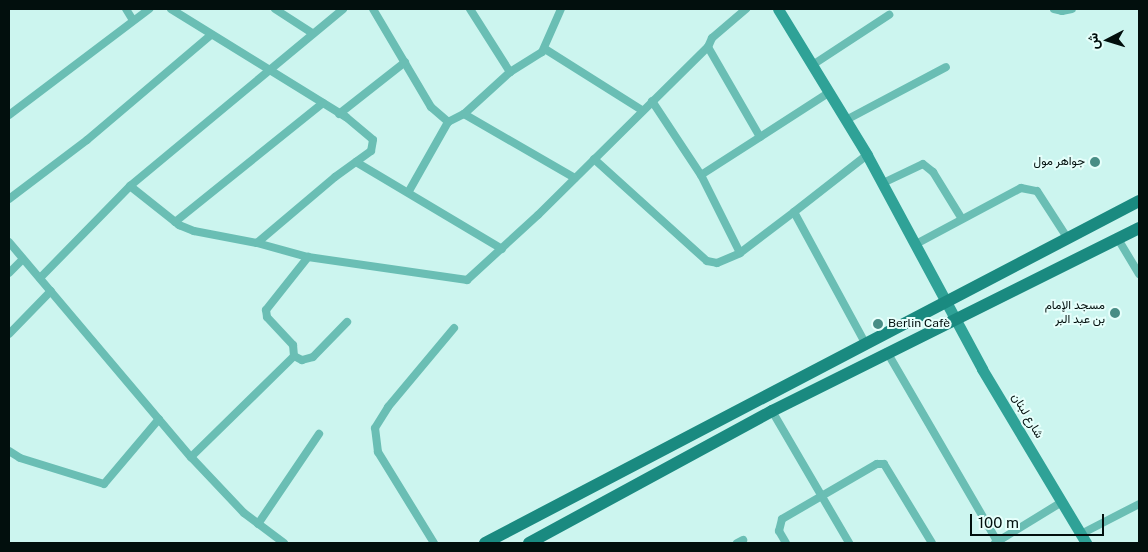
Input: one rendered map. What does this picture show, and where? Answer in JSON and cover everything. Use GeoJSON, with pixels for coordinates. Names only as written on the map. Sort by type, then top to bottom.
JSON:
{"type":"FeatureCollection","features":[{"type":"Feature","properties":{"kind":"main road"},"geometry":{"type":"LineString","coordinates":[[485,543],[1139,201]]}},
{"type":"Feature","properties":{"kind":"main road"},"geometry":{"type":"LineString","coordinates":[[528,543],[772,411],[1139,228]]}},
{"type":"Feature","properties":{"kind":"street"},"geometry":{"type":"LineString","coordinates":[[126,9],[133,20]]}},
{"type":"Feature","properties":{"kind":"street"},"geometry":{"type":"LineString","coordinates":[[9,115],[149,9]]}},
{"type":"Feature","properties":{"kind":"street"},"geometry":{"type":"LineString","coordinates":[[170,9],[322,103],[373,140],[371,152],[356,162],[257,243]]}},
{"type":"Feature","properties":{"kind":"street"},"geometry":{"type":"LineString","coordinates":[[275,9],[312,33]]}},
{"type":"Feature","properties":{"kind":"street"},"geometry":{"type":"LineString","coordinates":[[40,278],[130,186],[267,70],[343,9]]}},
{"type":"Feature","properties":{"kind":"street"},"geometry":{"type":"LineString","coordinates":[[373,9],[431,107],[448,122]]}},
{"type":"Feature","properties":{"kind":"street"},"geometry":{"type":"LineString","coordinates":[[470,9],[510,72]]}},
{"type":"Feature","properties":{"kind":"street"},"geometry":{"type":"LineString","coordinates":[[409,191],[448,122],[464,114],[510,72],[545,49],[561,9]]}},
{"type":"Feature","properties":{"kind":"street"},"geometry":{"type":"LineString","coordinates":[[130,186],[176,222],[194,231],[257,243],[308,257],[463,281],[472,277],[502,249],[708,46],[712,38],[746,9]]}},
{"type":"Feature","properties":{"kind":"street","name":"شارع لبنان"},"geometry":{"type":"LineString","coordinates":[[778,9],[814,64],[867,155],[955,320],[1084,539]]}},
{"type":"Feature","properties":{"kind":"street"},"geometry":{"type":"LineString","coordinates":[[1054,9],[1062,12],[1072,9]]}},
{"type":"Feature","properties":{"kind":"street"},"geometry":{"type":"LineString","coordinates":[[814,64],[888,15]]}},
{"type":"Feature","properties":{"kind":"street"},"geometry":{"type":"LineString","coordinates":[[9,199],[88,140],[211,35]]}},
{"type":"Feature","properties":{"kind":"street"},"geometry":{"type":"LineString","coordinates":[[708,46],[760,136]]}},
{"type":"Feature","properties":{"kind":"street"},"geometry":{"type":"LineString","coordinates":[[545,49],[642,110]]}},
{"type":"Feature","properties":{"kind":"street"},"geometry":{"type":"LineString","coordinates":[[339,114],[404,62]]}},
{"type":"Feature","properties":{"kind":"street"},"geometry":{"type":"LineString","coordinates":[[846,120],[946,67]]}},
{"type":"Feature","properties":{"kind":"street"},"geometry":{"type":"LineString","coordinates":[[701,175],[830,92]]}},
{"type":"Feature","properties":{"kind":"street"},"geometry":{"type":"LineString","coordinates":[[652,101],[701,175],[740,253]]}},
{"type":"Feature","properties":{"kind":"street"},"geometry":{"type":"LineString","coordinates":[[176,222],[322,103]]}},
{"type":"Feature","properties":{"kind":"street"},"geometry":{"type":"LineString","coordinates":[[464,114],[575,178]]}},
{"type":"Feature","properties":{"kind":"street"},"geometry":{"type":"LineString","coordinates":[[594,159],[696,254],[717,263],[740,253],[867,155]]}},
{"type":"Feature","properties":{"kind":"street"},"geometry":{"type":"LineString","coordinates":[[356,162],[409,191],[502,249]]}},
{"type":"Feature","properties":{"kind":"street"},"geometry":{"type":"LineString","coordinates":[[883,183],[923,164],[933,172],[962,219]]}},
{"type":"Feature","properties":{"kind":"street"},"geometry":{"type":"LineString","coordinates":[[916,244],[1021,188],[1030,188],[1037,191],[1068,239]]}},
{"type":"Feature","properties":{"kind":"street"},"geometry":{"type":"LineString","coordinates":[[794,212],[865,343]]}},
{"type":"Feature","properties":{"kind":"street"},"geometry":{"type":"LineString","coordinates":[[1118,239],[1139,274]]}},
{"type":"Feature","properties":{"kind":"street"},"geometry":{"type":"LineString","coordinates":[[9,242],[22,260],[40,278],[191,457],[258,524],[284,543]]}},
{"type":"Feature","properties":{"kind":"street"},"geometry":{"type":"LineString","coordinates":[[294,356],[293,345],[267,317],[266,310],[308,257]]}},
{"type":"Feature","properties":{"kind":"street"},"geometry":{"type":"LineString","coordinates":[[9,272],[22,260]]}},
{"type":"Feature","properties":{"kind":"street"},"geometry":{"type":"LineString","coordinates":[[9,334],[51,291]]}},
{"type":"Feature","properties":{"kind":"street"},"geometry":{"type":"LineString","coordinates":[[294,356],[302,360],[312,357],[347,322]]}},
{"type":"Feature","properties":{"kind":"street"},"geometry":{"type":"LineString","coordinates":[[434,543],[378,452],[375,428],[388,407],[454,328]]}},
{"type":"Feature","properties":{"kind":"street"},"geometry":{"type":"LineString","coordinates":[[888,352],[997,543],[1062,502]]}},
{"type":"Feature","properties":{"kind":"street"},"geometry":{"type":"LineString","coordinates":[[191,457],[294,356]]}},
{"type":"Feature","properties":{"kind":"street"},"geometry":{"type":"LineString","coordinates":[[772,411],[849,543]]}},
{"type":"Feature","properties":{"kind":"street"},"geometry":{"type":"LineString","coordinates":[[9,451],[20,458],[104,484],[159,419]]}},
{"type":"Feature","properties":{"kind":"street"},"geometry":{"type":"LineString","coordinates":[[258,524],[318,434]]}},
{"type":"Feature","properties":{"kind":"street"},"geometry":{"type":"LineString","coordinates":[[786,543],[779,531],[782,519],[876,464],[884,464],[932,543]]}},
{"type":"Feature","properties":{"kind":"street"},"geometry":{"type":"LineString","coordinates":[[1084,539],[1139,504]]}},
{"type":"Feature","properties":{"kind":"place","name":"جواهر مول"},"geometry":{"type":"Point","coordinates":[1095,162]}},
{"type":"Feature","properties":{"kind":"place","name":"مسجد الإمام بن عبد البر"},"geometry":{"type":"Point","coordinates":[1115,313]}},
{"type":"Feature","properties":{"kind":"place","name":"Berlin Cafè"},"geometry":{"type":"Point","coordinates":[878,324]}}]}
